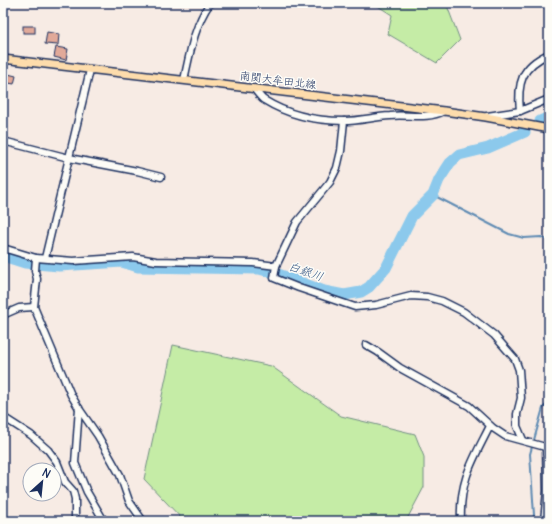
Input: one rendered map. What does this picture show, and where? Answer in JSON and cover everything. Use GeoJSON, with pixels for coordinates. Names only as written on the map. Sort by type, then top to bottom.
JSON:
{"type":"FeatureCollection","features":[{"type":"Feature","properties":{"kind":"main road","name":"南関大牟田北線"},"geometry":{"type":"LineString","coordinates":[[3,59],[444,111],[549,129]]}},
{"type":"Feature","properties":{"kind":"street"},"geometry":{"type":"LineString","coordinates":[[184,80],[195,33],[210,3]]}},
{"type":"Feature","properties":{"kind":"street"},"geometry":{"type":"LineString","coordinates":[[520,111],[518,96],[520,80],[525,71],[542,57],[549,54]]}},
{"type":"Feature","properties":{"kind":"street"},"geometry":{"type":"LineString","coordinates":[[45,258],[90,70]]}},
{"type":"Feature","properties":{"kind":"street"},"geometry":{"type":"LineString","coordinates":[[254,88],[263,99],[297,115],[311,118],[344,121],[391,116],[426,117],[436,115],[444,111]]}},
{"type":"Feature","properties":{"kind":"street"},"geometry":{"type":"LineString","coordinates":[[486,117],[520,111],[549,99]]}},
{"type":"Feature","properties":{"kind":"street"},"geometry":{"type":"LineString","coordinates":[[344,121],[341,152],[337,168],[330,182],[297,222],[276,268],[274,278],[356,307],[412,296],[427,297],[442,301],[464,312],[494,334],[515,359],[519,370],[521,398],[517,414],[517,426],[523,440]]}},
{"type":"Feature","properties":{"kind":"street"},"geometry":{"type":"LineString","coordinates":[[3,141],[69,158],[161,177]]}},
{"type":"Feature","properties":{"kind":"street"},"geometry":{"type":"LineString","coordinates":[[3,248],[36,258],[73,261],[133,257],[156,261],[253,263],[276,268]]}},
{"type":"Feature","properties":{"kind":"street"},"geometry":{"type":"LineString","coordinates":[[36,258],[35,271],[37,279],[34,306],[71,395],[98,436],[120,475],[129,501],[142,521]]}},
{"type":"Feature","properties":{"kind":"street"},"geometry":{"type":"LineString","coordinates":[[3,315],[19,308],[34,306]]}},
{"type":"Feature","properties":{"kind":"street"},"geometry":{"type":"LineString","coordinates":[[366,345],[400,368],[469,406],[490,426],[505,436],[548,448],[547,491],[544,521]]}},
{"type":"Feature","properties":{"kind":"street"},"geometry":{"type":"LineString","coordinates":[[79,408],[75,463],[87,492],[104,521]]}},
{"type":"Feature","properties":{"kind":"street"},"geometry":{"type":"LineString","coordinates":[[3,418],[32,435],[48,450],[57,462],[65,482],[73,491],[75,499],[75,521]]}},
{"type":"Feature","properties":{"kind":"street"},"geometry":{"type":"LineString","coordinates":[[461,521],[463,486],[468,470],[490,426]]}},
{"type":"Feature","properties":{"kind":"green space"},"geometry":{"type":"Polygon","coordinates":[[[373,3],[446,3],[460,40],[437,63],[388,34],[392,15],[373,3]]]}},
{"type":"Feature","properties":{"kind":"green space"},"geometry":{"type":"Polygon","coordinates":[[[173,345],[271,366],[341,416],[415,434],[424,457],[424,487],[406,521],[184,521],[144,479],[173,345]]]}},
{"type":"Feature","properties":{"kind":"building"},"geometry":{"type":"Polygon","coordinates":[[[23,26],[35,26],[35,33],[23,33],[23,26]]]}},
{"type":"Feature","properties":{"kind":"building"},"geometry":{"type":"Polygon","coordinates":[[[47,32],[59,34],[58,45],[45,44],[47,32]]]}},
{"type":"Feature","properties":{"kind":"building"},"geometry":{"type":"Polygon","coordinates":[[[56,47],[68,49],[66,60],[54,57],[56,47]]]}},
{"type":"Feature","properties":{"kind":"building"},"geometry":{"type":"Polygon","coordinates":[[[4,73],[16,76],[14,84],[3,82],[4,73]]]}},
{"type":"Feature","properties":{"kind":"waterway","name":"白銀川"},"geometry":{"type":"LineString","coordinates":[[540,121],[549,117]]}},
{"type":"Feature","properties":{"kind":"waterway","name":"白銀川"},"geometry":{"type":"LineString","coordinates":[[3,256],[25,263],[59,266],[122,262],[138,267],[259,269],[278,274],[324,291],[344,295],[361,292],[369,287],[386,268],[412,216],[433,195],[439,180],[450,163],[459,155],[488,148],[525,132]]}},
{"type":"Feature","properties":{"kind":"waterway"},"geometry":{"type":"LineString","coordinates":[[433,195],[509,234],[524,238],[541,237],[549,241]]}},
{"type":"Feature","properties":{"kind":"waterway"},"geometry":{"type":"LineString","coordinates":[[532,521],[534,515],[530,454],[543,408],[549,402]]}}]}
